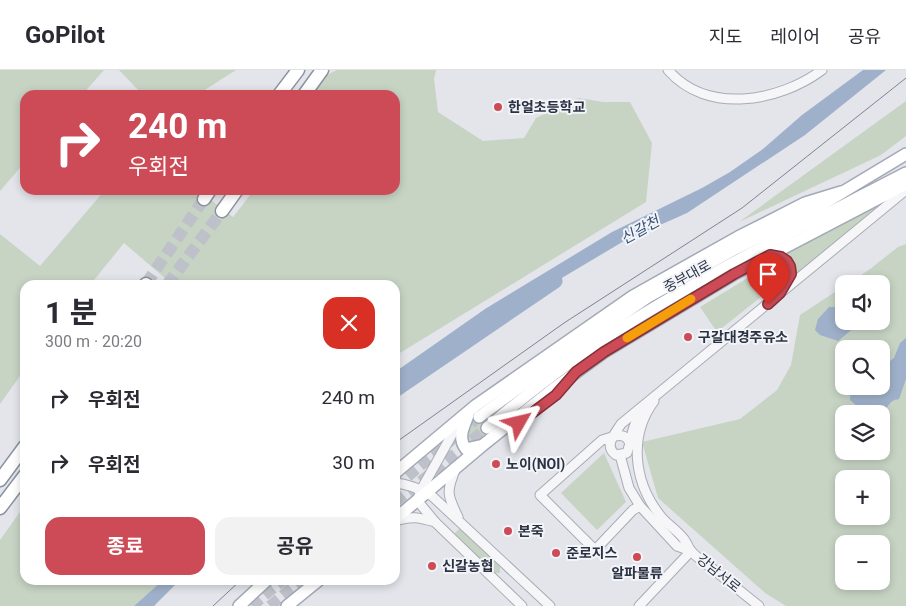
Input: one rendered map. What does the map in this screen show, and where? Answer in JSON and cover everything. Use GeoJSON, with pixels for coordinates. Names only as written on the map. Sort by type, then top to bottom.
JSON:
{"type":"FeatureCollection","features":[{"type":"Feature","properties":{"kind":"highway"},"geometry":{"type":"LineString","coordinates":[[283,90],[298,70]]}},
{"type":"Feature","properties":{"kind":"highway"},"geometry":{"type":"LineString","coordinates":[[308,90],[322,70]]}},
{"type":"Feature","properties":{"kind":"highway"},"geometry":{"type":"LineString","coordinates":[[222,211],[233,195]]}},
{"type":"Feature","properties":{"kind":"highway"},"geometry":{"type":"LineString","coordinates":[[0,480],[20,453]]}},
{"type":"Feature","properties":{"kind":"highway"},"geometry":{"type":"LineString","coordinates":[[2,505],[20,482]]}},
{"type":"Feature","properties":{"kind":"main road","name":"중부대로"},"geometry":{"type":"LineString","coordinates":[[400,469],[474,413],[648,297],[808,213],[906,154]]}},
{"type":"Feature","properties":{"kind":"main road","name":"중부대로"},"geometry":{"type":"LineString","coordinates":[[487,428],[519,400],[598,343],[670,298],[906,173]]}},
{"type":"Feature","properties":{"kind":"main road"},"geometry":{"type":"LineString","coordinates":[[400,515],[422,494],[483,444],[604,352],[734,274],[906,184]]}},
{"type":"Feature","properties":{"kind":"main road"},"geometry":{"type":"LineString","coordinates":[[474,413],[461,434],[461,442],[466,449],[483,444]]}},
{"type":"Feature","properties":{"kind":"main road"},"geometry":{"type":"LineString","coordinates":[[239,606],[262,585]]}},
{"type":"Feature","properties":{"kind":"main road"},"geometry":{"type":"LineString","coordinates":[[287,606],[313,585]]}},
{"type":"Feature","properties":{"kind":"street"},"geometry":{"type":"LineString","coordinates":[[668,70],[682,84],[695,90],[711,96],[738,99],[753,98],[790,89],[822,70]]}},
{"type":"Feature","properties":{"kind":"street"},"geometry":{"type":"LineString","coordinates":[[610,447],[610,443],[621,424],[906,190]]}},
{"type":"Feature","properties":{"kind":"street"},"geometry":{"type":"LineString","coordinates":[[770,255],[781,257],[790,266],[791,274],[780,293]]}},
{"type":"Feature","properties":{"kind":"street"},"geometry":{"type":"LineString","coordinates":[[594,447],[605,444],[610,447],[613,453],[620,455],[627,453],[637,419],[649,408],[661,392]]}},
{"type":"Feature","properties":{"kind":"street"},"geometry":{"type":"LineString","coordinates":[[649,408],[638,438],[636,462],[641,479],[659,514]]}},
{"type":"Feature","properties":{"kind":"street"},"geometry":{"type":"LineString","coordinates":[[474,413],[454,431],[422,494],[421,505],[435,522],[522,606]]}},
{"type":"Feature","properties":{"kind":"street"},"geometry":{"type":"LineString","coordinates":[[640,506],[633,510],[595,550],[540,494],[602,440],[620,434],[624,435],[630,447],[635,480],[645,500],[683,538],[691,550]]}},
{"type":"Feature","properties":{"kind":"street"},"geometry":{"type":"LineString","coordinates":[[620,455],[629,488],[640,506],[677,546],[691,550]]}},
{"type":"Feature","properties":{"kind":"street"},"geometry":{"type":"LineString","coordinates":[[456,467],[448,487],[451,503],[462,524]]}},
{"type":"Feature","properties":{"kind":"street"},"geometry":{"type":"LineString","coordinates":[[400,483],[406,484],[447,510],[550,606]]}},
{"type":"Feature","properties":{"kind":"street"},"geometry":{"type":"LineString","coordinates":[[435,522],[447,510]]}},
{"type":"Feature","properties":{"kind":"street"},"geometry":{"type":"LineString","coordinates":[[400,519],[418,516],[435,522]]}},
{"type":"Feature","properties":{"kind":"street","name":"강남서로"},"geometry":{"type":"LineString","coordinates":[[639,606],[691,550],[759,606]]}},
{"type":"Feature","properties":{"kind":"green space"},"geometry":{"type":"Polygon","coordinates":[[[0,70],[104,70],[86,90],[20,90],[20,168],[0,191],[0,70]]]}},
{"type":"Feature","properties":{"kind":"green space"},"geometry":{"type":"Polygon","coordinates":[[[119,70],[236,70],[205,90],[138,90],[119,70]]]}},
{"type":"Feature","properties":{"kind":"green space"},"geometry":{"type":"Polygon","coordinates":[[[337,70],[436,70],[434,79],[438,112],[483,141],[524,138],[536,118],[579,98],[603,102],[630,102],[652,143],[646,202],[400,353],[400,280],[167,280],[124,243],[94,280],[20,280],[20,376],[0,404],[0,234],[40,266],[101,195],[204,195],[233,217],[250,195],[400,195],[400,90],[313,90],[327,75],[337,70]]]}},
{"type":"Feature","properties":{"kind":"green space"},"geometry":{"type":"Polygon","coordinates":[[[906,101],[906,136],[881,155],[739,222],[906,101]]]}},
{"type":"Feature","properties":{"kind":"green space"},"geometry":{"type":"Polygon","coordinates":[[[904,188],[790,283],[795,272],[793,262],[781,254],[904,188]]]}},
{"type":"Feature","properties":{"kind":"green space"},"geometry":{"type":"Polygon","coordinates":[[[906,244],[906,606],[786,606],[765,593],[658,498],[642,442],[740,419],[777,390],[791,365],[800,315],[835,292],[835,330],[890,330],[890,275],[861,275],[898,247],[906,244]]]}},
{"type":"Feature","properties":{"kind":"green space"},"geometry":{"type":"Polygon","coordinates":[[[772,263],[779,264],[782,268],[782,280],[717,332],[700,307],[772,263]]]}},
{"type":"Feature","properties":{"kind":"green space"},"geometry":{"type":"Polygon","coordinates":[[[476,415],[493,434],[469,444],[466,432],[476,415]]]}},
{"type":"Feature","properties":{"kind":"green space"},"geometry":{"type":"Polygon","coordinates":[[[604,453],[626,502],[597,530],[561,493],[604,453]]]}},
{"type":"Feature","properties":{"kind":"green space"},"geometry":{"type":"Polygon","coordinates":[[[20,512],[20,585],[157,585],[134,606],[0,606],[0,540],[20,512]]]}},
{"type":"Feature","properties":{"kind":"green space"},"geometry":{"type":"Polygon","coordinates":[[[459,529],[500,567],[500,573],[495,573],[456,536],[455,533],[459,529]]]}},
{"type":"Feature","properties":{"kind":"water"},"geometry":{"type":"Polygon","coordinates":[[[863,70],[886,70],[805,135],[687,213],[624,241],[456,341],[400,381],[400,368],[485,309],[612,232],[702,188],[730,172],[763,149],[802,115],[863,70]]]}},
{"type":"Feature","properties":{"kind":"water"},"geometry":{"type":"Polygon","coordinates":[[[829,307],[834,307],[835,330],[851,330],[839,340],[820,335],[815,330],[818,319],[829,307]]]}},
{"type":"Feature","properties":{"kind":"water"},"geometry":{"type":"Polygon","coordinates":[[[906,338],[906,379],[899,399],[889,405],[856,405],[850,400],[850,395],[890,395],[890,361],[894,358],[900,343],[906,338]]]}},
{"type":"Feature","properties":{"kind":"water"},"geometry":{"type":"Polygon","coordinates":[[[157,585],[175,585],[154,606],[134,606],[157,585]]]}},
{"type":"Feature","properties":{"kind":"waterway","name":"신갈천"},"geometry":{"type":"LineString","coordinates":[[400,387],[555,281]]}},
{"type":"Feature","properties":{"kind":"tunnel"},"geometry":{"type":"LineString","coordinates":[[149,280],[204,199]]}},
{"type":"Feature","properties":{"kind":"tunnel"},"geometry":{"type":"LineString","coordinates":[[171,280],[222,211]]}},
{"type":"Feature","properties":{"kind":"tunnel"},"geometry":{"type":"LineString","coordinates":[[400,483],[479,417]]}},
{"type":"Feature","properties":{"kind":"tunnel"},"geometry":{"type":"LineString","coordinates":[[400,498],[487,428]]}},
{"type":"Feature","properties":{"kind":"tunnel"},"geometry":{"type":"LineString","coordinates":[[252,606],[277,585]]}},
{"type":"Feature","properties":{"kind":"tunnel"},"geometry":{"type":"LineString","coordinates":[[270,606],[295,585]]}},
{"type":"Feature","properties":{"kind":"tram line"},"geometry":{"type":"LineString","coordinates":[[400,439],[564,323],[742,208],[906,78]]}},
{"type":"Feature","properties":{"kind":"tram line"},"geometry":{"type":"LineString","coordinates":[[213,606],[236,585]]}},
{"type":"Feature","properties":{"kind":"slow traffic"},"geometry":{"type":"LineString","coordinates":[[627,338],[691,299]]}},
{"type":"Feature","properties":{"kind":"place","name":"한얼초등학교"},"geometry":{"type":"Point","coordinates":[498,107]}},
{"type":"Feature","properties":{"kind":"place","name":"구갈대경주유소"},"geometry":{"type":"Point","coordinates":[688,337]}},
{"type":"Feature","properties":{"kind":"place","name":"노이(NOI)"},"geometry":{"type":"Point","coordinates":[496,464]}},
{"type":"Feature","properties":{"kind":"place","name":"본죽"},"geometry":{"type":"Point","coordinates":[508,531]}},
{"type":"Feature","properties":{"kind":"place","name":"준로지스"},"geometry":{"type":"Point","coordinates":[556,553]}},
{"type":"Feature","properties":{"kind":"place","name":"알파물류"},"geometry":{"type":"Point","coordinates":[637,557]}},
{"type":"Feature","properties":{"kind":"place","name":"신갈농협"},"geometry":{"type":"Point","coordinates":[432,566]}},
{"type":"Feature","properties":{"kind":"route"},"geometry":{"type":"LineString","coordinates":[[519,423],[556,395],[576,372],[604,352],[670,311],[770,255],[781,257],[787,261],[791,274],[780,293],[768,304]]}}]}
